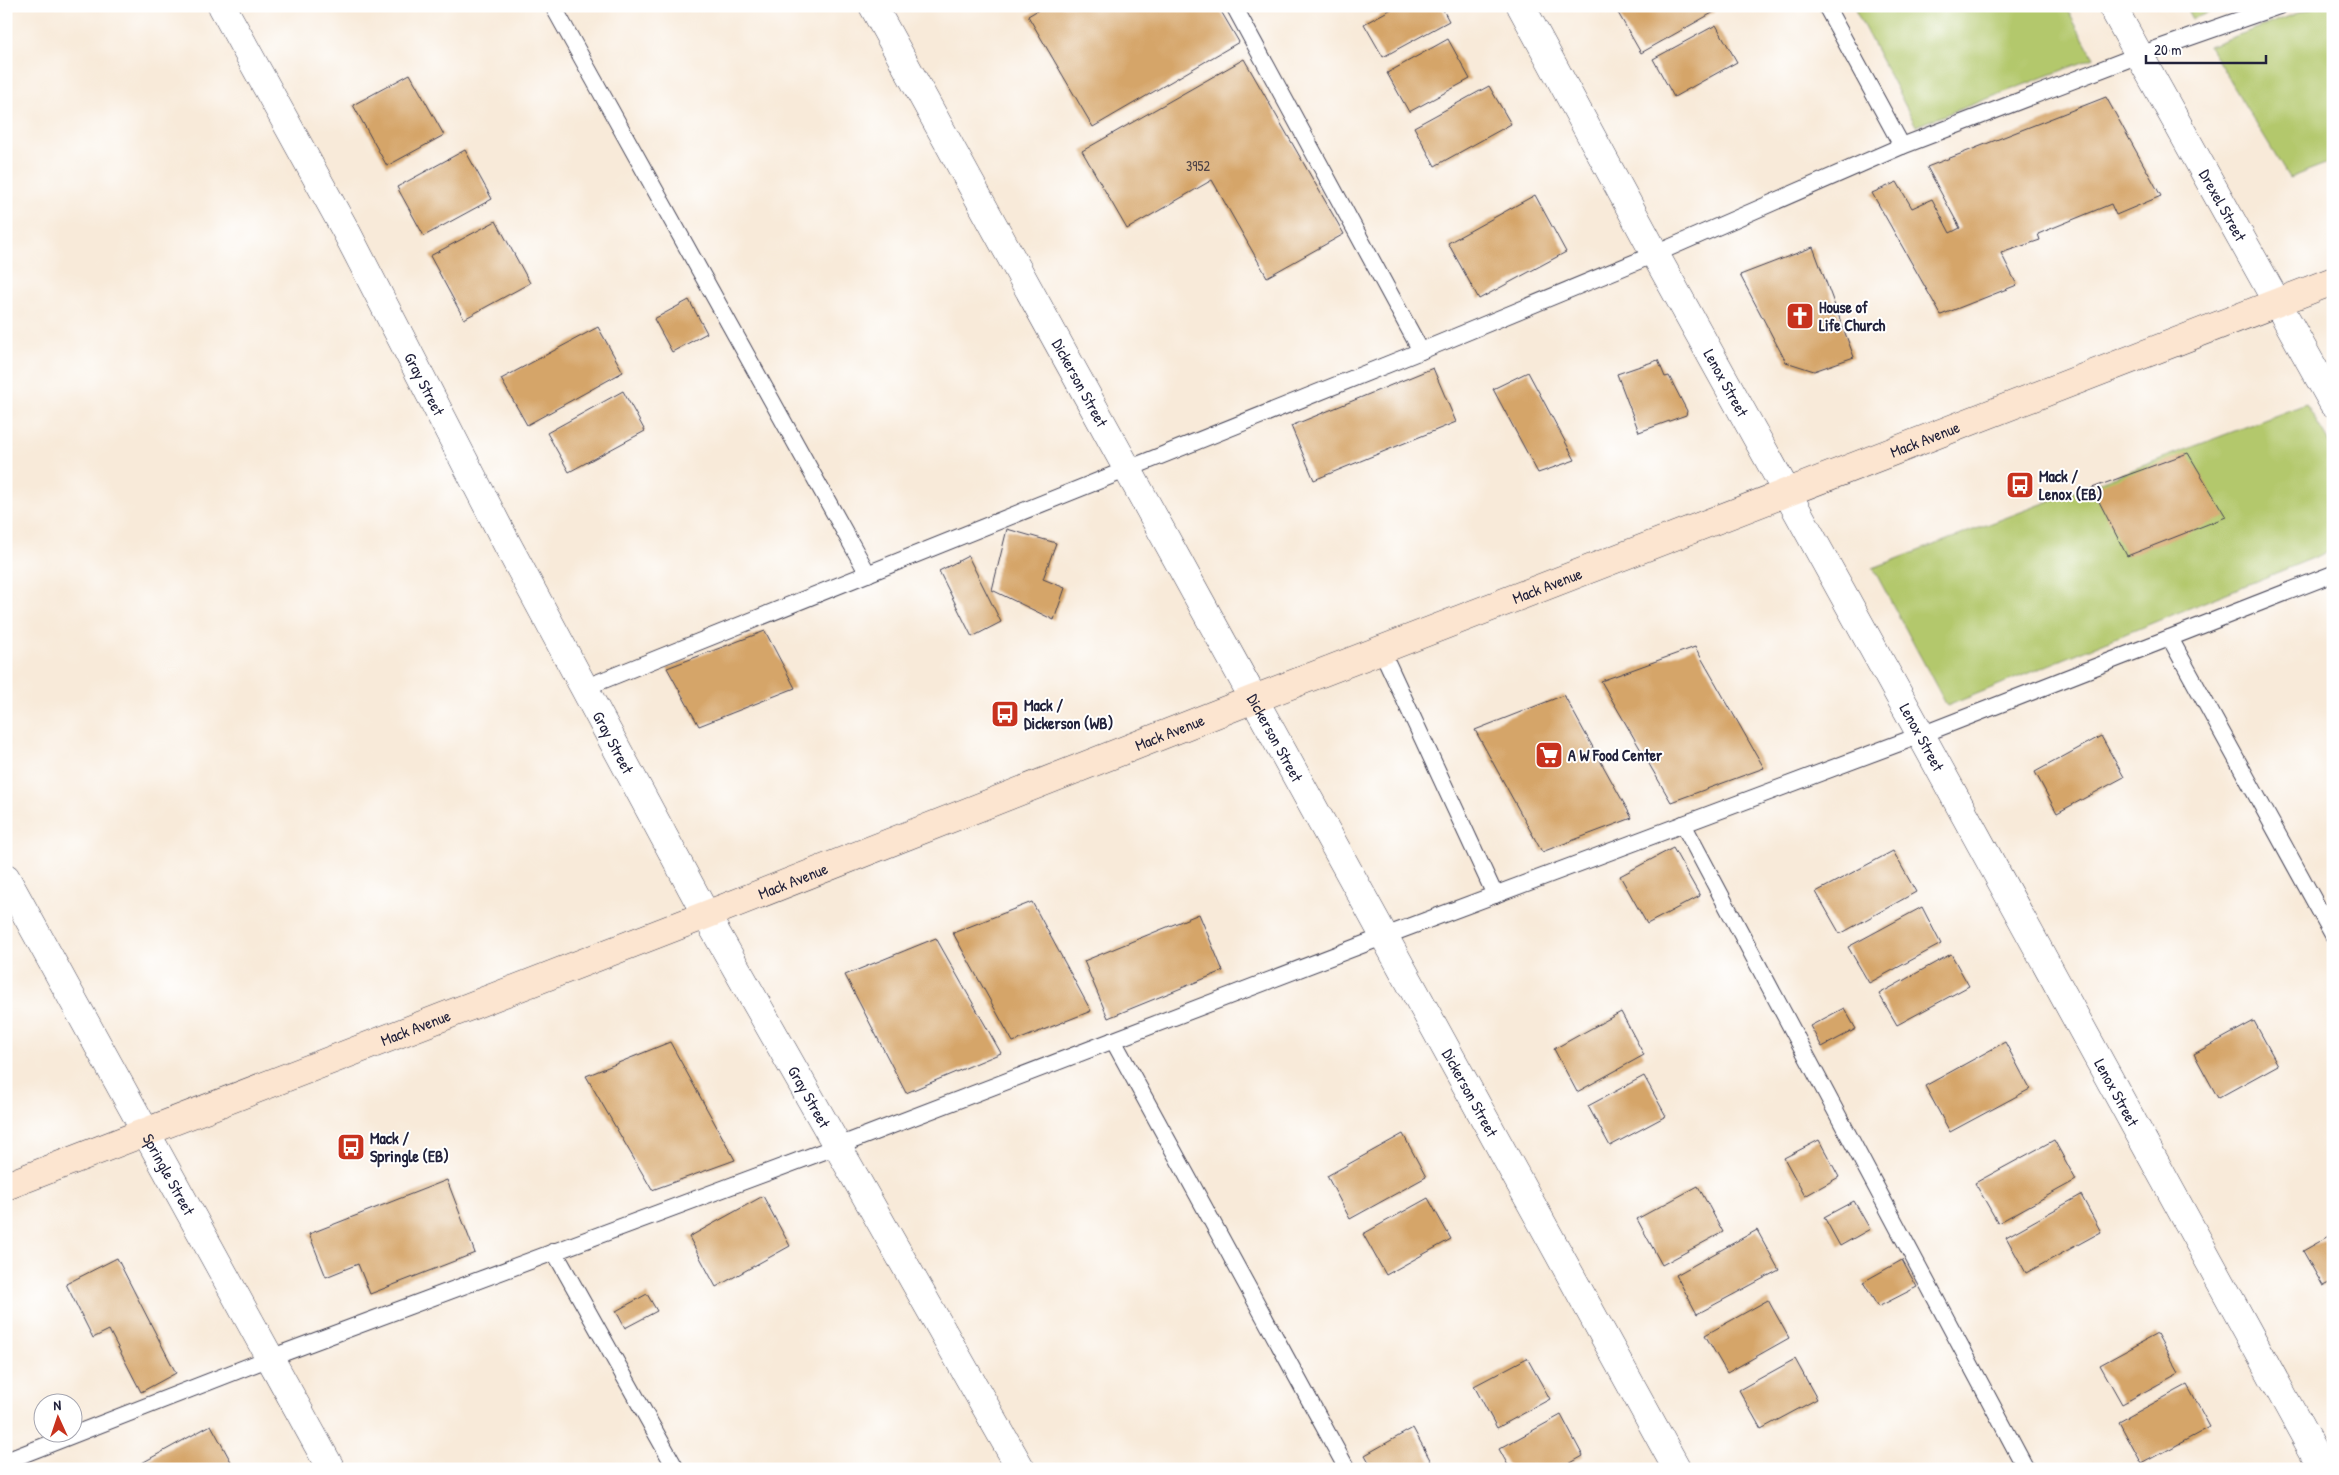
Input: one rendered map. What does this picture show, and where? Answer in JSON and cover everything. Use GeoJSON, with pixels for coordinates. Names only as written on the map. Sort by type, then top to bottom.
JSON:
{"type":"FeatureCollection","features":[{"type":"Feature","properties":{"kind":"main road","name":"Mack Avenue"},"geometry":{"type":"LineString","coordinates":[[6,1186],[706,915],[1254,698],[2333,281]]}},
{"type":"Feature","properties":{"kind":"street","name":"Gray Street"},"geometry":{"type":"LineString","coordinates":[[222,6],[347,233],[507,544],[706,915],[1021,1469]]}},
{"type":"Feature","properties":{"kind":"street","name":"Dickerson Street"},"geometry":{"type":"LineString","coordinates":[[874,6],[1678,1469]]}},
{"type":"Feature","properties":{"kind":"street","name":"Lenox Street"},"geometry":{"type":"LineString","coordinates":[[1521,6],[1655,254],[2323,1469]]}},
{"type":"Feature","properties":{"kind":"street","name":"Drexel Street"},"geometry":{"type":"LineString","coordinates":[[2112,6],[2333,403]]}},
{"type":"Feature","properties":{"kind":"street","name":"Springle Street"},"geometry":{"type":"LineString","coordinates":[[6,878],[14,909],[145,1132],[331,1469]]}},
{"type":"Feature","properties":{"kind":"lane"},"geometry":{"type":"LineString","coordinates":[[553,6],[868,574]]}},
{"type":"Feature","properties":{"kind":"lane"},"geometry":{"type":"LineString","coordinates":[[1234,6],[1421,351]]}},
{"type":"Feature","properties":{"kind":"lane"},"geometry":{"type":"LineString","coordinates":[[1826,6],[1902,146]]}},
{"type":"Feature","properties":{"kind":"lane"},"geometry":{"type":"LineString","coordinates":[[584,688],[1421,351],[1655,254],[1902,146],[2139,55],[2279,6]]}},
{"type":"Feature","properties":{"kind":"lane"},"geometry":{"type":"LineString","coordinates":[[6,1461],[270,1358],[838,1146],[1384,936],[1921,735],[2333,574]]}},
{"type":"Feature","properties":{"kind":"lane"},"geometry":{"type":"LineString","coordinates":[[2170,638],[2333,935]]}},
{"type":"Feature","properties":{"kind":"lane"},"geometry":{"type":"LineString","coordinates":[[1381,649],[1495,895]]}},
{"type":"Feature","properties":{"kind":"lane"},"geometry":{"type":"LineString","coordinates":[[1683,824],[2026,1469]]}},
{"type":"Feature","properties":{"kind":"lane"},"geometry":{"type":"LineString","coordinates":[[1113,1040],[1347,1469]]}},
{"type":"Feature","properties":{"kind":"lane"},"geometry":{"type":"LineString","coordinates":[[554,1251],[676,1469]]}},
{"type":"Feature","properties":{"kind":"green space"},"geometry":{"type":"Polygon","coordinates":[[[1853,6],[2065,6],[2094,58],[1916,126],[1853,6]]]}},
{"type":"Feature","properties":{"kind":"green space"},"geometry":{"type":"Polygon","coordinates":[[[2185,6],[2226,6],[2192,19],[2185,6]]]}},
{"type":"Feature","properties":{"kind":"green space"},"geometry":{"type":"Polygon","coordinates":[[[2317,6],[2333,6],[2333,161],[2289,178],[2209,46],[2317,6]]]}},
{"type":"Feature","properties":{"kind":"green space"},"geometry":{"type":"Polygon","coordinates":[[[2306,404],[2333,449],[2333,550],[1947,706],[1873,568],[2306,404]]]}},
{"type":"Feature","properties":{"kind":"building"},"geometry":{"type":"Polygon","coordinates":[[[1045,6],[1218,6],[1239,42],[1093,127],[1028,16],[1045,6]]]}},
{"type":"Feature","properties":{"kind":"building"},"geometry":{"type":"Polygon","coordinates":[[[1397,6],[1441,6],[1449,21],[1383,57],[1364,24],[1397,6]]]}},
{"type":"Feature","properties":{"kind":"building"},"geometry":{"type":"Polygon","coordinates":[[[1625,6],[1711,6],[1714,12],[1641,53],[1617,11],[1625,6]]]}},
{"type":"Feature","properties":{"kind":"building"},"geometry":{"type":"Polygon","coordinates":[[[1716,25],[1737,62],[1674,97],[1653,59],[1716,25]]]}},
{"type":"Feature","properties":{"kind":"building"},"geometry":{"type":"Polygon","coordinates":[[[1448,39],[1470,79],[1409,112],[1387,73],[1448,39]]]}},
{"type":"Feature","properties":{"kind":"building"},"geometry":{"type":"Polygon","coordinates":[[[1244,59],[1344,234],[1267,277],[1212,180],[1127,229],[1082,151],[1244,59]]]}},
{"type":"Feature","properties":{"kind":"building"},"geometry":{"type":"Polygon","coordinates":[[[410,74],[444,135],[387,166],[353,105],[410,74]]]}},
{"type":"Feature","properties":{"kind":"building"},"geometry":{"type":"Polygon","coordinates":[[[1489,86],[1511,124],[1435,166],[1414,127],[1489,86]]]}},
{"type":"Feature","properties":{"kind":"building"},"geometry":{"type":"Polygon","coordinates":[[[2106,97],[2161,196],[2116,215],[2111,204],[2038,234],[2040,240],[2001,253],[2017,285],[1941,315],[1872,193],[1897,182],[1912,208],[1932,199],[1950,233],[1960,228],[1927,167],[2106,97]]]}},
{"type":"Feature","properties":{"kind":"building"},"geometry":{"type":"Polygon","coordinates":[[[465,150],[492,199],[424,236],[397,187],[465,150]]]}},
{"type":"Feature","properties":{"kind":"building"},"geometry":{"type":"Polygon","coordinates":[[[1535,195],[1566,252],[1479,299],[1448,243],[1535,195]]]}},
{"type":"Feature","properties":{"kind":"building"},"geometry":{"type":"Polygon","coordinates":[[[496,221],[530,283],[464,319],[430,256],[496,221]]]}},
{"type":"Feature","properties":{"kind":"building","name":"House of Life Church"},"geometry":{"type":"Polygon","coordinates":[[[1813,247],[1854,357],[1814,371],[1786,362],[1740,275],[1813,247]]]}},
{"type":"Feature","properties":{"kind":"building"},"geometry":{"type":"Polygon","coordinates":[[[689,300],[707,333],[672,352],[654,319],[689,300]]]}},
{"type":"Feature","properties":{"kind":"building"},"geometry":{"type":"Polygon","coordinates":[[[598,327],[623,372],[527,425],[501,379],[598,327]]]}},
{"type":"Feature","properties":{"kind":"building"},"geometry":{"type":"Polygon","coordinates":[[[1658,360],[1665,377],[1669,376],[1687,411],[1686,415],[1639,432],[1617,374],[1658,360]]]}},
{"type":"Feature","properties":{"kind":"building"},"geometry":{"type":"Polygon","coordinates":[[[1433,368],[1456,422],[1314,480],[1291,426],[1433,368]]]}},
{"type":"Feature","properties":{"kind":"building"},"geometry":{"type":"Polygon","coordinates":[[[1528,372],[1575,460],[1538,473],[1493,389],[1528,372]]]}},
{"type":"Feature","properties":{"kind":"building"},"geometry":{"type":"Polygon","coordinates":[[[623,391],[645,431],[569,472],[547,433],[623,391]]]}},
{"type":"Feature","properties":{"kind":"building"},"geometry":{"type":"Polygon","coordinates":[[[2188,453],[2226,517],[2127,556],[2092,488],[2188,453]]]}},
{"type":"Feature","properties":{"kind":"building"},"geometry":{"type":"Polygon","coordinates":[[[1007,529],[1056,543],[1043,579],[1065,588],[1054,620],[992,590],[1007,529]]]}},
{"type":"Feature","properties":{"kind":"building"},"geometry":{"type":"Polygon","coordinates":[[[968,556],[1001,622],[972,637],[939,571],[968,556]]]}},
{"type":"Feature","properties":{"kind":"building"},"geometry":{"type":"Polygon","coordinates":[[[765,631],[795,688],[699,726],[667,668],[765,631]]]}},
{"type":"Feature","properties":{"kind":"building"},"geometry":{"type":"Polygon","coordinates":[[[1695,647],[1764,768],[1671,802],[1601,681],[1695,647]]]}},
{"type":"Feature","properties":{"kind":"building"},"geometry":{"type":"Polygon","coordinates":[[[1564,695],[1632,818],[1542,852],[1475,730],[1564,695]]]}},
{"type":"Feature","properties":{"kind":"building"},"geometry":{"type":"Polygon","coordinates":[[[2101,736],[2124,777],[2057,813],[2035,772],[2101,736]]]}},
{"type":"Feature","properties":{"kind":"building"},"geometry":{"type":"Polygon","coordinates":[[[1673,848],[1700,896],[1647,924],[1620,876],[1673,848]]]}},
{"type":"Feature","properties":{"kind":"building"},"geometry":{"type":"Polygon","coordinates":[[[1893,851],[1916,892],[1840,934],[1816,892],[1893,851]]]}},
{"type":"Feature","properties":{"kind":"building"},"geometry":{"type":"Polygon","coordinates":[[[1032,902],[1091,1011],[1013,1042],[953,933],[1032,902]]]}},
{"type":"Feature","properties":{"kind":"building"},"geometry":{"type":"Polygon","coordinates":[[[1922,907],[1941,944],[1869,983],[1848,947],[1922,907]]]}},
{"type":"Feature","properties":{"kind":"building"},"geometry":{"type":"Polygon","coordinates":[[[1199,914],[1223,971],[1108,1018],[1084,961],[1199,914]]]}},
{"type":"Feature","properties":{"kind":"building"},"geometry":{"type":"Polygon","coordinates":[[[936,938],[1001,1053],[906,1093],[845,975],[936,938]]]}},
{"type":"Feature","properties":{"kind":"building"},"geometry":{"type":"Polygon","coordinates":[[[1951,954],[1969,986],[1897,1025],[1879,994],[1951,954]]]}},
{"type":"Feature","properties":{"kind":"building"},"geometry":{"type":"Polygon","coordinates":[[[1844,1008],[1856,1029],[1822,1047],[1810,1026],[1844,1008]]]}},
{"type":"Feature","properties":{"kind":"building"},"geometry":{"type":"Polygon","coordinates":[[[1621,1012],[1644,1055],[1577,1092],[1554,1049],[1621,1012]]]}},
{"type":"Feature","properties":{"kind":"building"},"geometry":{"type":"Polygon","coordinates":[[[2254,1021],[2278,1065],[2218,1098],[2194,1054],[2254,1021]]]}},
{"type":"Feature","properties":{"kind":"building"},"geometry":{"type":"Polygon","coordinates":[[[670,1042],[735,1160],[652,1190],[586,1076],[670,1042]]]}},
{"type":"Feature","properties":{"kind":"building"},"geometry":{"type":"Polygon","coordinates":[[[2005,1042],[2030,1089],[1950,1132],[1925,1086],[2005,1042]]]}},
{"type":"Feature","properties":{"kind":"building"},"geometry":{"type":"Polygon","coordinates":[[[1644,1076],[1666,1116],[1610,1146],[1588,1106],[1644,1076]]]}},
{"type":"Feature","properties":{"kind":"building"},"geometry":{"type":"Polygon","coordinates":[[[1403,1134],[1426,1177],[1350,1219],[1327,1176],[1403,1134]]]}},
{"type":"Feature","properties":{"kind":"building"},"geometry":{"type":"Polygon","coordinates":[[[1819,1140],[1839,1177],[1805,1196],[1784,1158],[1819,1140]]]}},
{"type":"Feature","properties":{"kind":"building"},"geometry":{"type":"Polygon","coordinates":[[[2054,1140],[2076,1180],[1998,1223],[1975,1183],[2054,1140]]]}},
{"type":"Feature","properties":{"kind":"building"},"geometry":{"type":"Polygon","coordinates":[[[447,1180],[475,1253],[370,1294],[358,1264],[326,1277],[309,1234],[447,1180]]]}},
{"type":"Feature","properties":{"kind":"building"},"geometry":{"type":"Polygon","coordinates":[[[1698,1186],[1723,1232],[1662,1265],[1637,1219],[1698,1186]]]}},
{"type":"Feature","properties":{"kind":"building"},"geometry":{"type":"Polygon","coordinates":[[[2081,1195],[2101,1232],[2026,1273],[2006,1237],[2081,1195]]]}},
{"type":"Feature","properties":{"kind":"building"},"geometry":{"type":"Polygon","coordinates":[[[763,1196],[790,1246],[716,1287],[689,1237],[763,1196]]]}},
{"type":"Feature","properties":{"kind":"building"},"geometry":{"type":"Polygon","coordinates":[[[1428,1198],[1451,1239],[1386,1275],[1363,1234],[1428,1198]]]}},
{"type":"Feature","properties":{"kind":"building"},"geometry":{"type":"Polygon","coordinates":[[[1854,1201],[1870,1229],[1840,1246],[1824,1217],[1854,1201]]]}},
{"type":"Feature","properties":{"kind":"building"},"geometry":{"type":"Polygon","coordinates":[[[1757,1230],[1779,1270],[1697,1314],[1676,1275],[1757,1230]]]}},
{"type":"Feature","properties":{"kind":"building"},"geometry":{"type":"Polygon","coordinates":[[[2333,1234],[2333,1281],[2323,1286],[2303,1251],[2333,1234]]]}},
{"type":"Feature","properties":{"kind":"building"},"geometry":{"type":"Polygon","coordinates":[[[117,1258],[176,1373],[141,1392],[109,1330],[93,1338],[66,1284],[117,1258]]]}},
{"type":"Feature","properties":{"kind":"building"},"geometry":{"type":"Polygon","coordinates":[[[1902,1260],[1917,1287],[1878,1307],[1863,1282],[1902,1260]]]}},
{"type":"Feature","properties":{"kind":"building"},"geometry":{"type":"Polygon","coordinates":[[[647,1294],[657,1311],[625,1328],[616,1311],[647,1294]]]}},
{"type":"Feature","properties":{"kind":"building"},"geometry":{"type":"Polygon","coordinates":[[[1768,1300],[1789,1338],[1727,1373],[1705,1335],[1768,1300]]]}},
{"type":"Feature","properties":{"kind":"building"},"geometry":{"type":"Polygon","coordinates":[[[2157,1334],[2179,1373],[2122,1404],[2100,1365],[2157,1334]]]}},
{"type":"Feature","properties":{"kind":"building"},"geometry":{"type":"Polygon","coordinates":[[[1527,1358],[1550,1399],[1497,1428],[1474,1386],[1527,1358]]]}},
{"type":"Feature","properties":{"kind":"building"},"geometry":{"type":"Polygon","coordinates":[[[1795,1359],[1817,1399],[1761,1429],[1739,1390],[1795,1359]]]}},
{"type":"Feature","properties":{"kind":"building"},"geometry":{"type":"Polygon","coordinates":[[[2187,1385],[2210,1427],[2142,1464],[2119,1422],[2187,1385]]]}},
{"type":"Feature","properties":{"kind":"building"},"geometry":{"type":"Polygon","coordinates":[[[1561,1415],[1583,1456],[1560,1469],[1510,1469],[1499,1449],[1561,1415]]]}},
{"type":"Feature","properties":{"kind":"building"},"geometry":{"type":"Polygon","coordinates":[[[211,1425],[235,1469],[131,1469],[211,1425]]]}},
{"type":"Feature","properties":{"kind":"building"},"geometry":{"type":"Polygon","coordinates":[[[1413,1428],[1435,1469],[1373,1469],[1365,1455],[1413,1428]]]}},
{"type":"Feature","properties":{"kind":"place","name":"House of Life Church"},"geometry":{"type":"Point","coordinates":[1800,316]}},
{"type":"Feature","properties":{"kind":"place","name":"Mack / Lenox (EB)"},"geometry":{"type":"Point","coordinates":[2020,485]}},
{"type":"Feature","properties":{"kind":"place","name":"Mack / Dickerson (WB)"},"geometry":{"type":"Point","coordinates":[1005,714]}},
{"type":"Feature","properties":{"kind":"place","name":"A W Food Center"},"geometry":{"type":"Point","coordinates":[1549,755]}},
{"type":"Feature","properties":{"kind":"place","name":"Mack / Springle (EB)"},"geometry":{"type":"Point","coordinates":[351,1147]}}]}
